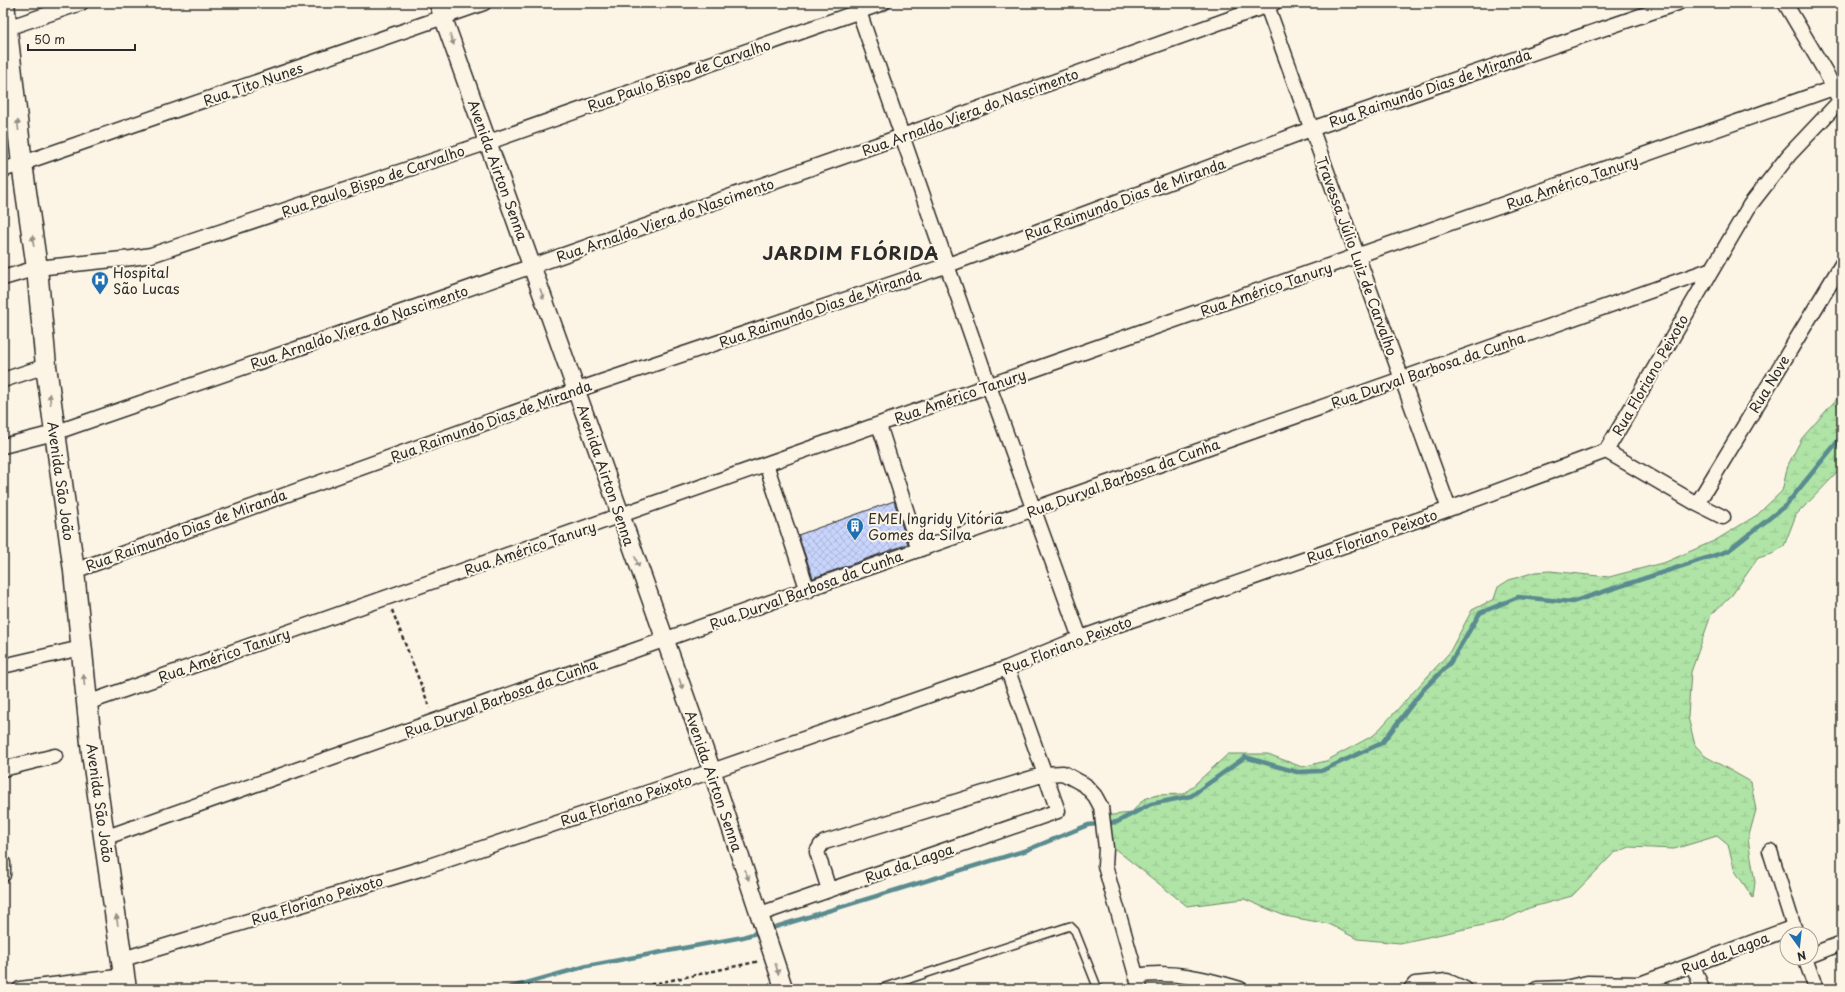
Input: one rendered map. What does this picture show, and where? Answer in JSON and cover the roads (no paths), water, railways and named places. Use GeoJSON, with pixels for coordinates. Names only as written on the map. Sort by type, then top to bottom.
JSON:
{"type":"FeatureCollection","features":[{"type":"Feature","properties":{"kind":"main road","name":"Avenida São João"},"geometry":{"type":"LineString","coordinates":[[4,3],[7,28],[7,59],[37,268],[46,366],[54,434],[74,571],[87,703],[104,838],[125,975]]}},
{"type":"Feature","properties":{"kind":"street"},"geometry":{"type":"LineString","coordinates":[[7,28],[81,3]]}},
{"type":"Feature","properties":{"kind":"street","name":"Rua Tito Nunes"},"geometry":{"type":"LineString","coordinates":[[3,170],[441,10],[484,3]]}},
{"type":"Feature","properties":{"kind":"street","name":"Rua Paulo Bispo de Carvalho"},"geometry":{"type":"LineString","coordinates":[[3,278],[37,268],[151,255],[488,142],[858,7],[883,3]]}},
{"type":"Feature","properties":{"kind":"street","name":"Rua Raimundo Dias de Miranda"},"geometry":{"type":"LineString","coordinates":[[74,571],[577,390],[948,265],[1311,129],[1678,3]]}},
{"type":"Feature","properties":{"kind":"street"},"geometry":{"type":"LineString","coordinates":[[1785,3],[1839,95]]}},
{"type":"Feature","properties":{"kind":"street","name":"Travessa Júlio Luiz de Carvalho"},"geometry":{"type":"LineString","coordinates":[[1269,4],[1311,129],[1449,509]]}},
{"type":"Feature","properties":{"kind":"street","name":"Rua Arnaldo Viera do Nascimento"},"geometry":{"type":"LineString","coordinates":[[3,446],[54,434],[532,267],[1269,4]]}},
{"type":"Feature","properties":{"kind":"street"},"geometry":{"type":"LineString","coordinates":[[858,7],[989,386],[1080,638]]}},
{"type":"Feature","properties":{"kind":"street","name":"Avenida Airton Senna"},"geometry":{"type":"LineString","coordinates":[[441,10],[712,771],[784,989]]}},
{"type":"Feature","properties":{"kind":"street","name":"Rua Américo Tanury"},"geometry":{"type":"LineString","coordinates":[[87,703],[1357,257],[1839,95]]}},
{"type":"Feature","properties":{"kind":"street","name":"Rua Floriano Peixoto"},"geometry":{"type":"LineString","coordinates":[[20,989],[125,975],[420,869],[712,771],[1007,668],[1080,638],[1449,509],[1606,450],[1750,205],[1789,154],[1839,95]]}},
{"type":"Feature","properties":{"kind":"street","name":"Rua Nove"},"geometry":{"type":"LineString","coordinates":[[1697,504],[1842,264]]}},
{"type":"Feature","properties":{"kind":"street","name":"Rua Durval Barbosa da Cunha"},"geometry":{"type":"LineString","coordinates":[[104,838],[808,591],[919,550],[1712,269]]}},
{"type":"Feature","properties":{"kind":"street"},"geometry":{"type":"LineString","coordinates":[[3,380],[46,366]]}},
{"type":"Feature","properties":{"kind":"street"},"geometry":{"type":"LineString","coordinates":[[878,425],[919,550]]}},
{"type":"Feature","properties":{"kind":"street"},"geometry":{"type":"LineString","coordinates":[[1606,450],[1697,504],[1723,517]]}},
{"type":"Feature","properties":{"kind":"street"},"geometry":{"type":"LineString","coordinates":[[766,464],[808,591]]}},
{"type":"Feature","properties":{"kind":"street"},"geometry":{"type":"LineString","coordinates":[[3,666],[81,648]]}},
{"type":"Feature","properties":{"kind":"street"},"geometry":{"type":"LineString","coordinates":[[1007,668],[1045,774]]}},
{"type":"Feature","properties":{"kind":"street"},"geometry":{"type":"LineString","coordinates":[[3,769],[55,756]]}},
{"type":"Feature","properties":{"kind":"street"},"geometry":{"type":"LineString","coordinates":[[829,890],[817,852],[821,845],[825,842],[1045,774],[1063,773],[1084,785],[1101,807],[1106,848],[1105,866],[1138,982],[1154,973],[1176,974],[1240,989]]}},
{"type":"Feature","properties":{"kind":"street","name":"Rua da Lagoa"},"geometry":{"type":"LineString","coordinates":[[761,917],[829,890],[1058,810],[1045,774]]}},
{"type":"Feature","properties":{"kind":"street"},"geometry":{"type":"LineString","coordinates":[[1770,851],[1794,926]]}},
{"type":"Feature","properties":{"kind":"street"},"geometry":{"type":"LineString","coordinates":[[3,863],[3,875]]}},
{"type":"Feature","properties":{"kind":"street","name":"Rua da Lagoa"},"geometry":{"type":"LineString","coordinates":[[1537,989],[1566,988],[1587,983],[1640,984],[1779,935]]}},
{"type":"Feature","properties":{"kind":"street"},"geometry":{"type":"LineString","coordinates":[[1819,952],[1842,943]]}},
{"type":"Feature","properties":{"kind":"street"},"geometry":{"type":"LineString","coordinates":[[1693,965],[1702,989]]}},
{"type":"Feature","properties":{"kind":"street"},"geometry":{"type":"LineString","coordinates":[[1808,966],[1816,989]]}},
{"type":"Feature","properties":{"kind":"street"},"geometry":{"type":"LineString","coordinates":[[1411,989],[1415,984],[1447,981],[1465,989]]}},
{"type":"Feature","properties":{"kind":"lane"},"geometry":{"type":"LineString","coordinates":[[879,989],[1070,926],[1075,931],[1098,989]]}},
{"type":"Feature","properties":{"kind":"waterway"},"geometry":{"type":"LineString","coordinates":[[505,989],[587,966],[743,937],[1027,850],[1088,825],[1117,822],[1151,804],[1191,796],[1245,757],[1297,772],[1321,771],[1382,743],[1423,690],[1450,663],[1480,613],[1518,597],[1572,602],[1728,551],[1786,505],[1842,436]]}},
{"type":"Feature","properties":{"kind":"place","name":"Hospital São Lucas"},"geometry":{"type":"Point","coordinates":[100,295]}},
{"type":"Feature","properties":{"kind":"place","name":"EMEI lngridy Vitória Gomes da Silva"},"geometry":{"type":"Point","coordinates":[855,541]}},
{"type":"Feature","properties":{"kind":"district","name":"JARDIM FLÓRIDA"},"geometry":{"type":"Point","coordinates":[851,252]}}]}
